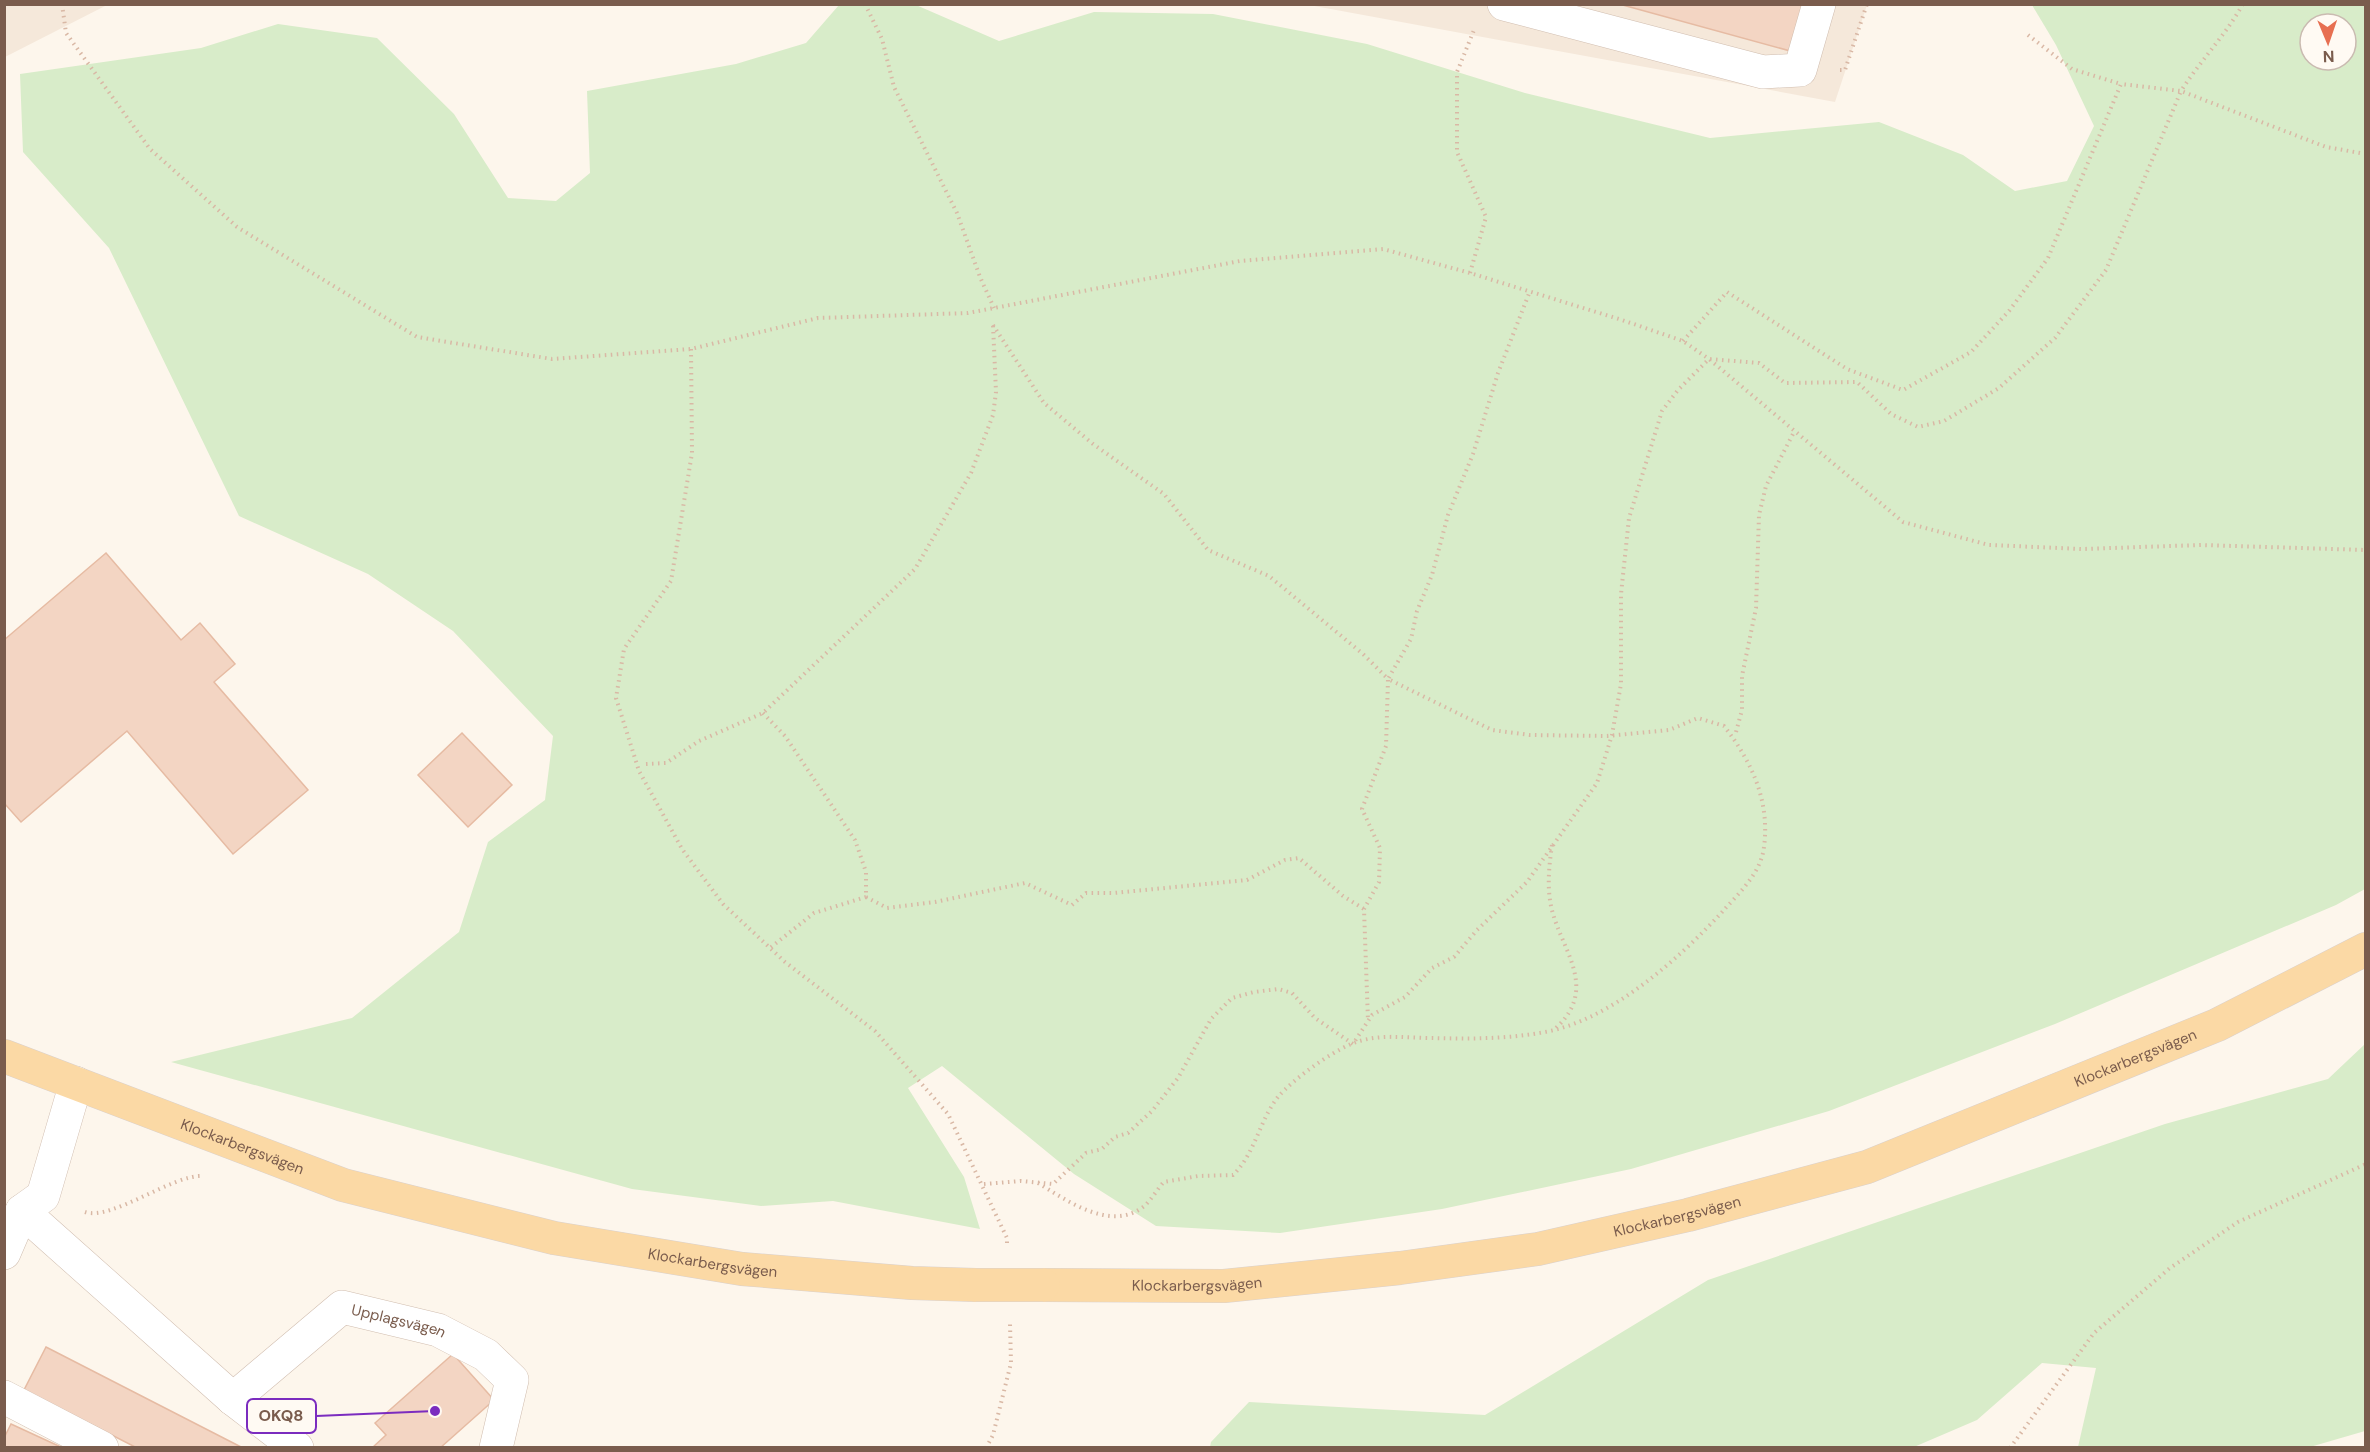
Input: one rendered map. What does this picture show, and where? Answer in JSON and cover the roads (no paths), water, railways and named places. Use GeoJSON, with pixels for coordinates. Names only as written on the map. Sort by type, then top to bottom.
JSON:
{"type":"FeatureCollection","features":[{"type":"Feature","properties":{"kind":"main road","name":"Klockarbergsvägen"},"geometry":{"type":"LineString","coordinates":[[4,1056],[343,1185],[554,1238],[742,1269],[912,1283],[1224,1286],[1400,1268],[1538,1249],[1688,1215],[1867,1167],[2217,1025],[2366,949]]}},
{"type":"Feature","properties":{"kind":"street"},"geometry":{"type":"LineString","coordinates":[[1504,4],[1763,72],[1800,70],[1819,4]]}},
{"type":"Feature","properties":{"kind":"street"},"geometry":{"type":"LineString","coordinates":[[4,1252],[22,1211],[43,1196],[76,1083]]}},
{"type":"Feature","properties":{"kind":"street"},"geometry":{"type":"LineString","coordinates":[[22,1211],[234,1399],[297,1448]]}},
{"type":"Feature","properties":{"kind":"street","name":"Upplagsvägen"},"geometry":{"type":"LineString","coordinates":[[234,1399],[342,1307],[438,1330],[486,1355],[512,1380],[496,1448]]}},
{"type":"Feature","properties":{"kind":"street"},"geometry":{"type":"LineString","coordinates":[[4,1397],[102,1448]]}},
{"type":"Feature","properties":{"kind":"place","name":"OKQ8"},"geometry":{"type":"Point","coordinates":[435,1411]}}]}
